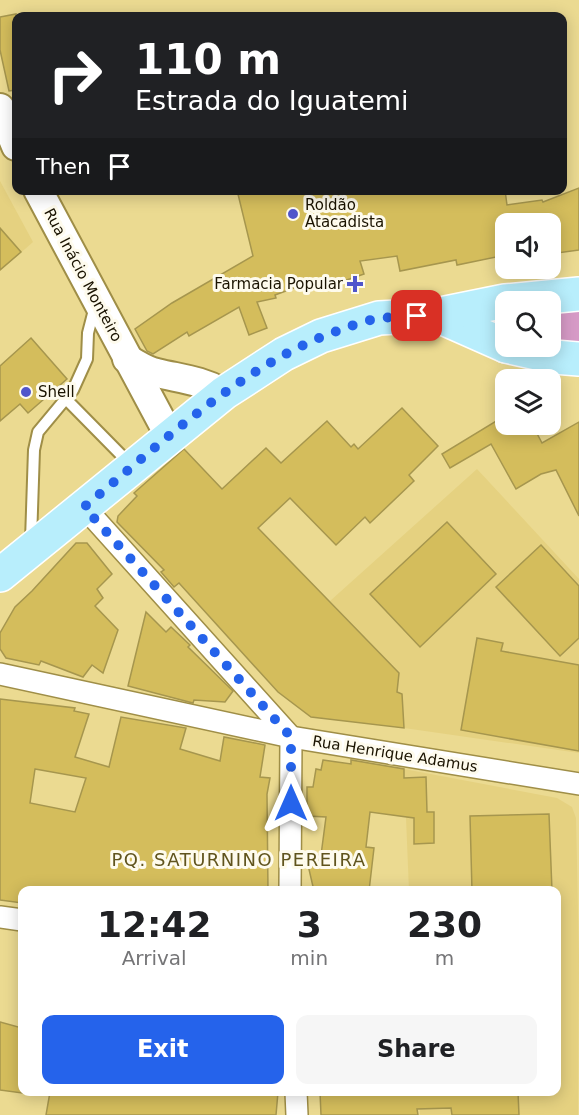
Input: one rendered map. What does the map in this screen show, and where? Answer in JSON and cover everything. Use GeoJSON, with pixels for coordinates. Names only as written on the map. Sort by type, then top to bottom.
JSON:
{"type":"FeatureCollection","features":[{"type":"Feature","properties":{"kind":"main road"},"geometry":{"type":"LineString","coordinates":[[561,296],[579,294]]}},
{"type":"Feature","properties":{"kind":"main road"},"geometry":{"type":"LineString","coordinates":[[0,575],[224,393],[284,354],[321,336],[379,318],[436,315],[495,303]]}},
{"type":"Feature","properties":{"kind":"main road"},"geometry":{"type":"LineString","coordinates":[[436,315],[495,342]]}},
{"type":"Feature","properties":{"kind":"main road"},"geometry":{"type":"LineString","coordinates":[[554,357],[579,359]]}},
{"type":"Feature","properties":{"kind":"street"},"geometry":{"type":"LineString","coordinates":[[0,108],[12,136]]}},
{"type":"Feature","properties":{"kind":"street","name":"Rua Inácio Monteiro"},"geometry":{"type":"LineString","coordinates":[[41,195],[170,437]]}},
{"type":"Feature","properties":{"kind":"street","name":"Rua Inácio Monteiro"},"geometry":{"type":"LineString","coordinates":[[127,359],[156,373],[196,380],[224,393]]}},
{"type":"Feature","properties":{"kind":"street"},"geometry":{"type":"LineString","coordinates":[[84,507],[291,737],[290,886]]}},
{"type":"Feature","properties":{"kind":"street","name":"Rua Henrique Adamus"},"geometry":{"type":"LineString","coordinates":[[0,674],[291,737],[579,784]]}},
{"type":"Feature","properties":{"kind":"street"},"geometry":{"type":"LineString","coordinates":[[0,917],[18,919]]}},
{"type":"Feature","properties":{"kind":"street"},"geometry":{"type":"LineString","coordinates":[[296,1096],[297,1115]]}},
{"type":"Feature","properties":{"kind":"lane"},"geometry":{"type":"LineString","coordinates":[[31,550],[34,450],[38,432],[74,390],[87,359],[88,333],[97,301]]}},
{"type":"Feature","properties":{"kind":"lane"},"geometry":{"type":"LineString","coordinates":[[66,399],[133,467]]}},
{"type":"Feature","properties":{"kind":"shaded area"},"geometry":{"type":"Polygon","coordinates":[[[0,181],[33,242],[0,271],[0,181]]]}},
{"type":"Feature","properties":{"kind":"shaded area"},"geometry":{"type":"Polygon","coordinates":[[[579,294],[579,359],[554,357],[561,357],[561,296],[579,294]]]}},
{"type":"Feature","properties":{"kind":"shaded area"},"geometry":{"type":"Polygon","coordinates":[[[477,469],[579,579],[579,753],[404,728],[402,694],[397,692],[398,673],[330,601],[477,469]]]}},
{"type":"Feature","properties":{"kind":"shaded area"},"geometry":{"type":"Polygon","coordinates":[[[404,769],[557,798],[572,807],[576,818],[579,957],[578,1115],[420,1115],[419,1096],[561,1096],[561,886],[409,886],[404,769]]]}},
{"type":"Feature","properties":{"kind":"building"},"geometry":{"type":"Polygon","coordinates":[[[12,15],[12,91],[9,91],[0,50],[0,17],[12,15]]]}},
{"type":"Feature","properties":{"kind":"building"},"geometry":{"type":"Polygon","coordinates":[[[579,188],[579,250],[561,252],[561,213],[495,213],[495,257],[457,265],[456,260],[400,271],[397,256],[360,261],[364,274],[312,288],[310,282],[275,295],[276,298],[257,302],[267,328],[249,335],[239,307],[189,336],[187,332],[153,354],[147,351],[135,329],[172,303],[253,256],[238,195],[506,195],[507,205],[542,200],[543,202],[567,195],[567,193],[579,188]]]}},
{"type":"Feature","properties":{"kind":"building"},"geometry":{"type":"Polygon","coordinates":[[[0,228],[21,252],[0,270],[0,228]]]}},
{"type":"Feature","properties":{"kind":"building","name":"Shell"},"geometry":{"type":"Polygon","coordinates":[[[31,338],[67,379],[28,413],[20,404],[0,421],[0,366],[31,338]]]}},
{"type":"Feature","properties":{"kind":"building"},"geometry":{"type":"Polygon","coordinates":[[[402,408],[438,446],[409,475],[414,481],[370,523],[365,517],[336,545],[290,498],[258,528],[399,673],[397,692],[402,694],[404,728],[311,717],[278,692],[179,583],[174,587],[161,572],[164,570],[117,522],[118,516],[137,496],[134,493],[184,449],[222,489],[266,448],[281,463],[327,421],[351,447],[354,444],[358,449],[402,408]]]}},
{"type":"Feature","properties":{"kind":"building"},"geometry":{"type":"Polygon","coordinates":[[[495,422],[495,435],[538,435],[542,443],[556,435],[561,435],[561,432],[579,422],[579,516],[556,470],[541,474],[516,489],[491,444],[450,468],[442,454],[495,422]]]}},
{"type":"Feature","properties":{"kind":"building"},"geometry":{"type":"Polygon","coordinates":[[[447,522],[496,574],[420,647],[370,594],[447,522]]]}},
{"type":"Feature","properties":{"kind":"building"},"geometry":{"type":"Polygon","coordinates":[[[76,543],[87,543],[112,574],[97,589],[103,598],[95,606],[118,630],[103,673],[92,665],[83,677],[41,661],[39,665],[6,658],[0,649],[0,633],[15,607],[76,543]]]}},
{"type":"Feature","properties":{"kind":"building"},"geometry":{"type":"Polygon","coordinates":[[[541,545],[579,586],[579,638],[560,656],[496,587],[541,545]]]}},
{"type":"Feature","properties":{"kind":"building"},"geometry":{"type":"Polygon","coordinates":[[[146,612],[166,632],[171,627],[233,691],[225,702],[194,700],[193,703],[128,686],[146,612]]]}},
{"type":"Feature","properties":{"kind":"building"},"geometry":{"type":"Polygon","coordinates":[[[477,638],[503,643],[501,651],[579,665],[579,751],[461,730],[477,638]]]}},
{"type":"Feature","properties":{"kind":"building"},"geometry":{"type":"Polygon","coordinates":[[[0,699],[75,708],[74,711],[89,714],[75,757],[109,767],[121,717],[186,728],[180,749],[220,761],[224,737],[265,745],[260,777],[270,778],[267,794],[268,886],[18,886],[18,902],[0,900],[0,699]],[[35,769],[30,803],[75,812],[86,778],[35,769]]]}},
{"type":"Feature","properties":{"kind":"building"},"geometry":{"type":"Polygon","coordinates":[[[323,760],[351,764],[351,760],[404,769],[404,778],[426,777],[427,812],[434,812],[434,843],[414,844],[414,818],[370,812],[366,847],[374,848],[370,886],[313,886],[308,865],[310,854],[321,855],[326,817],[307,816],[307,787],[313,787],[316,769],[321,770],[323,760]]]}},
{"type":"Feature","properties":{"kind":"building"},"geometry":{"type":"Polygon","coordinates":[[[549,814],[552,886],[472,886],[470,816],[549,814]]]}},
{"type":"Feature","properties":{"kind":"building"},"geometry":{"type":"Polygon","coordinates":[[[0,1022],[18,1027],[18,1092],[0,1090],[0,1022]]]}},
{"type":"Feature","properties":{"kind":"building"},"geometry":{"type":"Polygon","coordinates":[[[49,1096],[278,1096],[276,1115],[46,1115],[49,1096]]]}},
{"type":"Feature","properties":{"kind":"building"},"geometry":{"type":"Polygon","coordinates":[[[320,1096],[518,1096],[519,1115],[452,1115],[451,1108],[417,1109],[418,1115],[321,1115],[320,1096]]]}},
{"type":"Feature","properties":{"kind":"place","name":"Roldão Atacadista"},"geometry":{"type":"Point","coordinates":[293,214]}},
{"type":"Feature","properties":{"kind":"place","name":"Farmacia Popular"},"geometry":{"type":"Point","coordinates":[355,284]}},
{"type":"Feature","properties":{"kind":"place","name":"Shell"},"geometry":{"type":"Point","coordinates":[26,392]}},
{"type":"Feature","properties":{"kind":"district","name":"PQ. SATURNINO PEREIRA"},"geometry":{"type":"Point","coordinates":[239,859]}},
{"type":"Feature","properties":{"kind":"route"},"geometry":{"type":"LineString","coordinates":[[291,803],[291,737],[84,507],[224,393],[284,354],[321,336],[350,326],[379,318],[417,316]]}}]}
